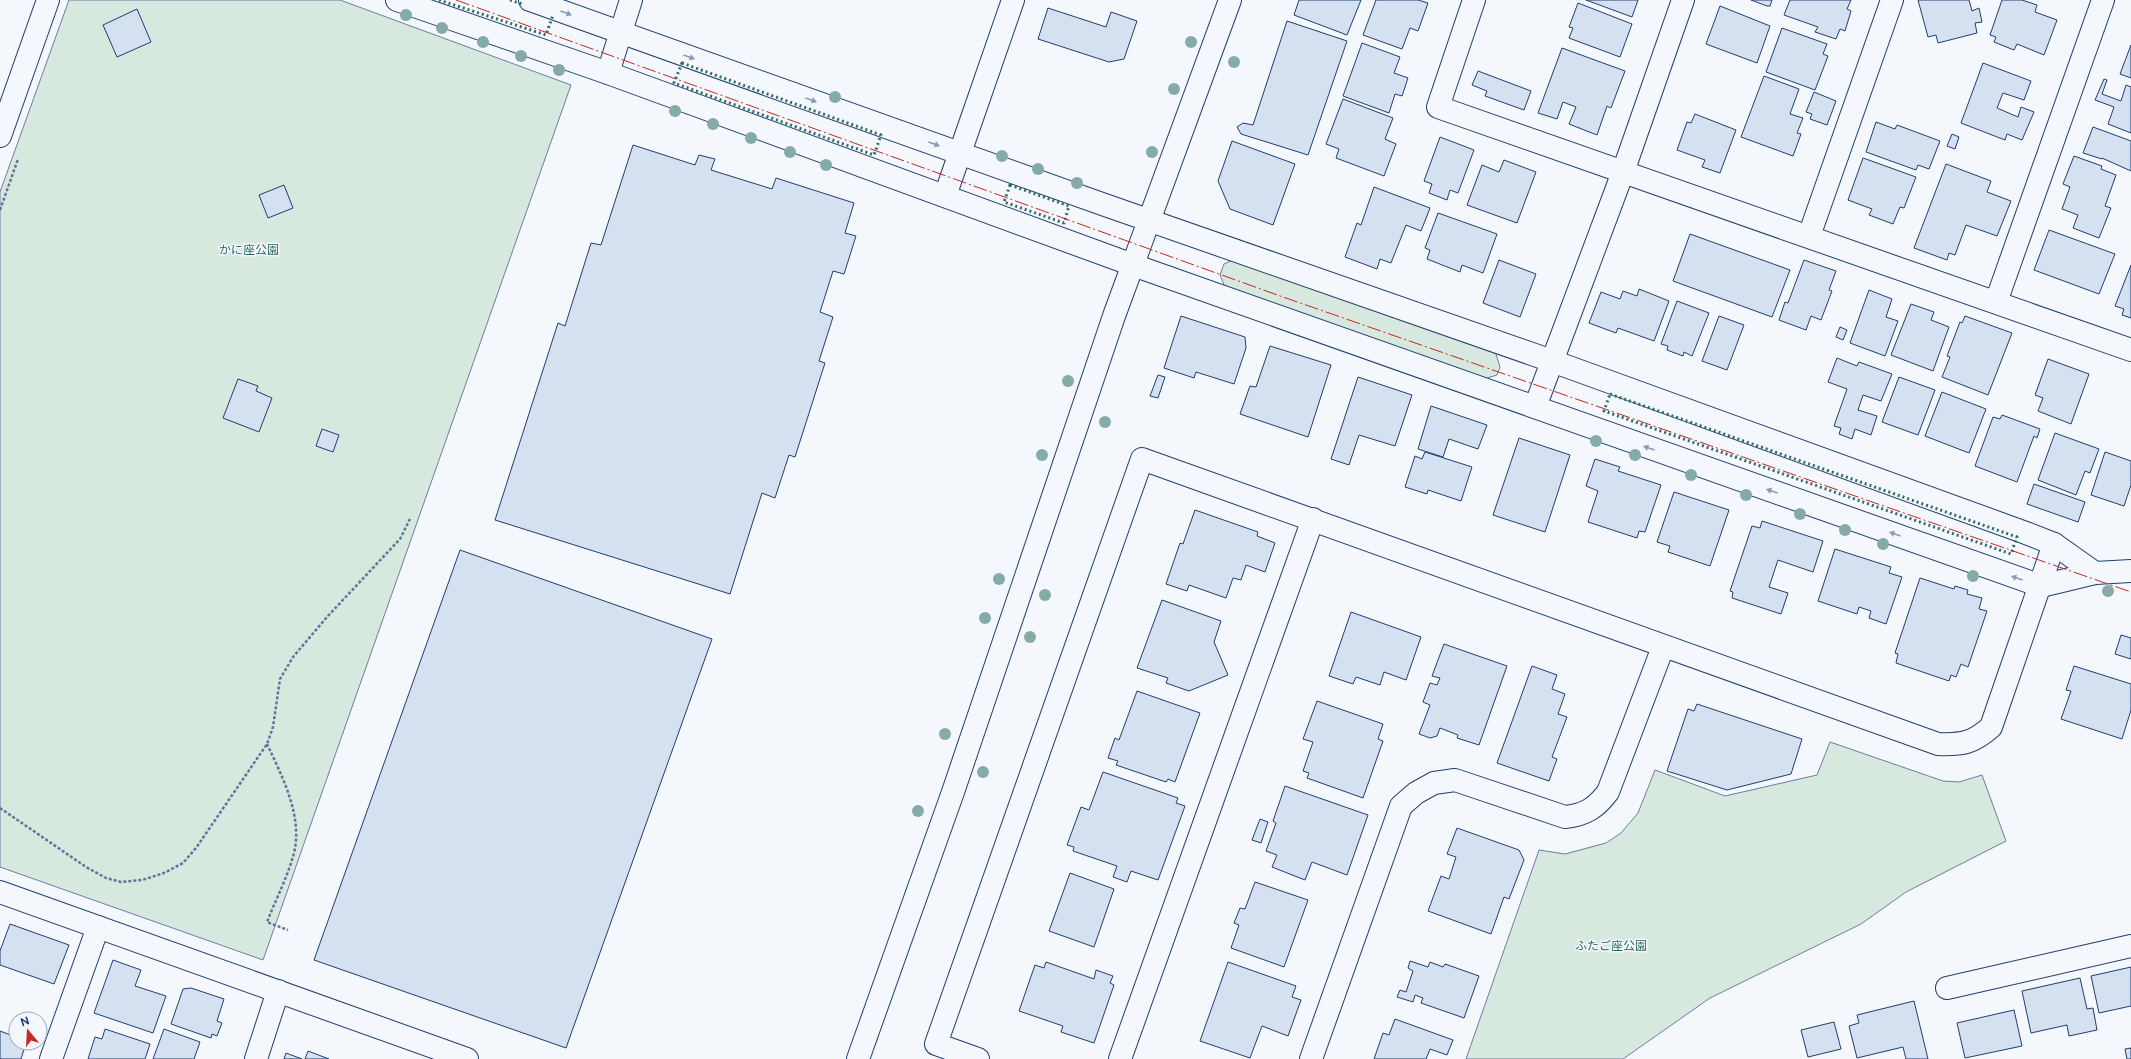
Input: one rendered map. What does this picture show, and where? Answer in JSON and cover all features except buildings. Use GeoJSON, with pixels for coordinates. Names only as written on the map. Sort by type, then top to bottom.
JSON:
{"type":"FeatureCollection","features":[{"type":"Feature","properties":{"kind":"street"},"geometry":{"type":"LineString","coordinates":[[0,136],[48,0]]}},
{"type":"Feature","properties":{"kind":"street"},"geometry":{"type":"LineString","coordinates":[[397,0],[608,73],[1133,265],[2041,586],[2095,573],[2131,571]]}},
{"type":"Feature","properties":{"kind":"street"},"geometry":{"type":"LineString","coordinates":[[530,0],[1149,220],[1552,361],[2054,544],[2095,573]]}},
{"type":"Feature","properties":{"kind":"street"},"geometry":{"type":"LineString","coordinates":[[608,73],[631,0]]}},
{"type":"Feature","properties":{"kind":"street"},"geometry":{"type":"LineString","coordinates":[[945,196],[1013,0]]}},
{"type":"Feature","properties":{"kind":"street"},"geometry":{"type":"LineString","coordinates":[[858,1059],[953,792],[1133,265],[1230,0]]}},
{"type":"Feature","properties":{"kind":"street"},"geometry":{"type":"LineString","coordinates":[[1474,0],[1438,107],[2131,350]]}},
{"type":"Feature","properties":{"kind":"street"},"geometry":{"type":"LineString","coordinates":[[1535,407],[1623,172],[1683,0]]}},
{"type":"Feature","properties":{"kind":"street"},"geometry":{"type":"LineString","coordinates":[[1809,236],[1892,0]]}},
{"type":"Feature","properties":{"kind":"street"},"geometry":{"type":"LineString","coordinates":[[1996,302],[2103,0]]}},
{"type":"Feature","properties":{"kind":"street"},"geometry":{"type":"LineString","coordinates":[[978,1059],[936,1044],[1142,459],[1312,519],[1663,647],[1938,744],[1960,745],[1979,738],[1991,727],[2041,586],[2054,544]]}},
{"type":"Feature","properties":{"kind":"street"},"geometry":{"type":"LineString","coordinates":[[1120,1059],[1312,519]]}},
{"type":"Feature","properties":{"kind":"street"},"geometry":{"type":"LineString","coordinates":[[1311,1059],[1401,806],[1416,793],[1434,782],[1456,780],[1565,817],[1581,815],[1599,804],[1608,792],[1663,647]]}},
{"type":"Feature","properties":{"kind":"street"},"geometry":{"type":"LineString","coordinates":[[0,892],[278,991],[454,1057]]}},
{"type":"Feature","properties":{"kind":"street"},"geometry":{"type":"LineString","coordinates":[[52,1059],[98,927]]}},
{"type":"Feature","properties":{"kind":"street"},"geometry":{"type":"LineString","coordinates":[[1947,988],[2131,946]]}},
{"type":"Feature","properties":{"kind":"street"},"geometry":{"type":"LineString","coordinates":[[256,1059],[278,991]]}},
{"type":"Feature","properties":{"kind":"path"},"geometry":{"type":"LineString","coordinates":[[0,808],[86,867],[106,878],[121,882],[142,880],[164,873],[183,863],[196,848],[266,744],[273,727],[280,680],[293,657],[327,617],[400,539],[410,519]]}},
{"type":"Feature","properties":{"kind":"path"},"geometry":{"type":"LineString","coordinates":[[266,744],[287,785],[296,831],[294,852],[267,922],[288,930]]}},
{"type":"Feature","properties":{"kind":"green space","name":"かに座公園"},"geometry":{"type":"Polygon","coordinates":[[[69,0],[340,0],[571,85],[263,960],[0,867],[0,192],[69,0]]]}},
{"type":"Feature","properties":{"kind":"green space"},"geometry":{"type":"Polygon","coordinates":[[[1237,258],[1495,351],[1500,367],[1497,375],[1484,379],[1225,287],[1220,275],[1224,264],[1237,258]]]}},
{"type":"Feature","properties":{"kind":"green space","name":"ふたご座公園"},"geometry":{"type":"Polygon","coordinates":[[[1830,742],[1943,781],[1959,782],[1982,775],[2006,841],[1906,892],[1861,924],[1710,998],[1623,1059],[1466,1059],[1539,850],[1565,854],[1606,843],[1621,833],[1638,813],[1655,770],[1725,796],[1817,775],[1830,742]]]}},
{"type":"Feature","properties":{"kind":"hedge"},"geometry":{"type":"LineString","coordinates":[[439,0],[546,35],[553,15]]}},
{"type":"Feature","properties":{"kind":"hedge"},"geometry":{"type":"LineString","coordinates":[[510,0],[522,4]]}},
{"type":"Feature","properties":{"kind":"hedge"},"geometry":{"type":"LineString","coordinates":[[682,63],[881,135],[874,155],[674,83],[682,63]]}},
{"type":"Feature","properties":{"kind":"hedge"},"geometry":{"type":"LineString","coordinates":[[1010,185],[1069,206],[1064,223],[1004,202],[1010,185]]}},
{"type":"Feature","properties":{"kind":"hedge"},"geometry":{"type":"LineString","coordinates":[[1610,394],[2017,537],[2011,554],[1604,411],[1610,394]]}},
{"type":"Feature","properties":{"kind":"power"},"geometry":{"type":"LineString","coordinates":[[456,0],[1283,297],[2131,592]]}}]}
